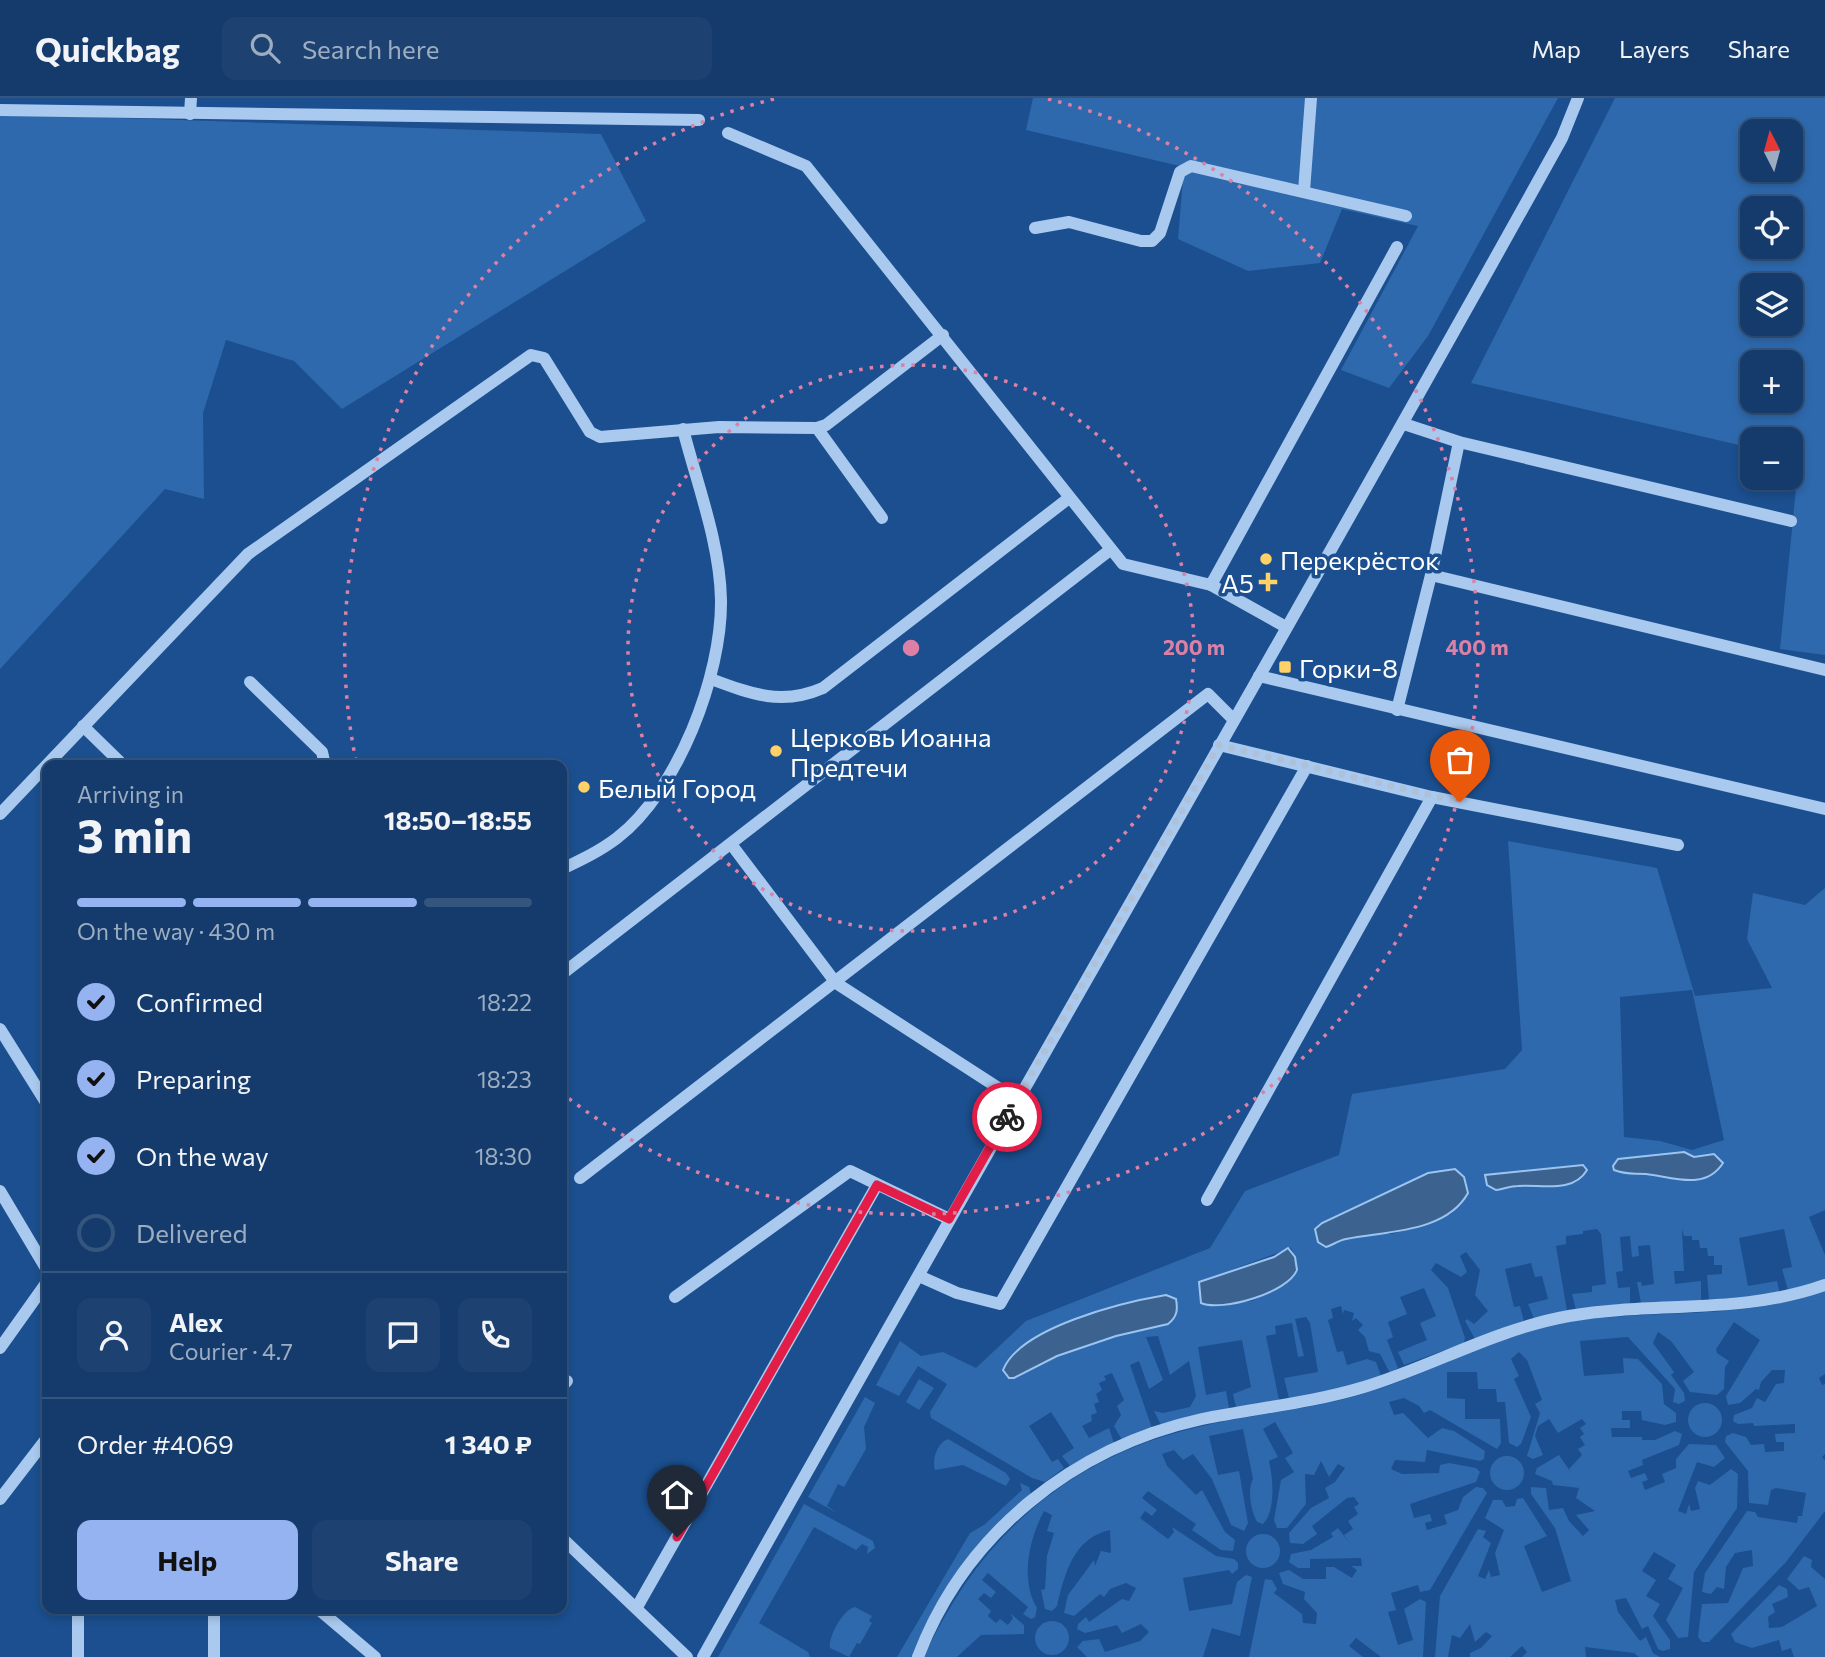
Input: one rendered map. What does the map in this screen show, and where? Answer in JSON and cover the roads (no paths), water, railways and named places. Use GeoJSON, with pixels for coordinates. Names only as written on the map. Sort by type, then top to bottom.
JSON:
{"type":"FeatureCollection","features":[{"type":"Feature","properties":{"kind":"street"},"geometry":{"type":"LineString","coordinates":[[190,114],[191,98]]}},
{"type":"Feature","properties":{"kind":"street"},"geometry":{"type":"LineString","coordinates":[[1304,191],[1311,98]]}},
{"type":"Feature","properties":{"kind":"street"},"geometry":{"type":"LineString","coordinates":[[703,1657],[1233,719],[1404,424],[1562,138],[1578,98]]}},
{"type":"Feature","properties":{"kind":"street"},"geometry":{"type":"LineString","coordinates":[[0,110],[699,120]]}},
{"type":"Feature","properties":{"kind":"street"},"geometry":{"type":"LineString","coordinates":[[728,133],[806,166],[943,335],[1123,565],[1212,585],[1286,628]]}},
{"type":"Feature","properties":{"kind":"street"},"geometry":{"type":"LineString","coordinates":[[1035,228],[1069,222],[1142,241],[1153,241],[1160,233],[1180,172],[1191,166],[1406,216]]}},
{"type":"Feature","properties":{"kind":"street"},"geometry":{"type":"LineString","coordinates":[[1212,585],[1397,247]]}},
{"type":"Feature","properties":{"kind":"street"},"geometry":{"type":"LineString","coordinates":[[51,760],[248,554],[531,355],[544,358],[590,432],[600,437],[683,429],[817,428],[826,425],[943,335]]}},
{"type":"Feature","properties":{"kind":"street"},"geometry":{"type":"LineString","coordinates":[[1404,424],[1459,442],[1791,521]]}},
{"type":"Feature","properties":{"kind":"street"},"geometry":{"type":"LineString","coordinates":[[817,428],[882,518]]}},
{"type":"Feature","properties":{"kind":"street"},"geometry":{"type":"LineString","coordinates":[[567,866],[618,837],[641,815],[679,755],[711,679],[720,629],[718,571],[683,429]]}},
{"type":"Feature","properties":{"kind":"street"},"geometry":{"type":"LineString","coordinates":[[1397,710],[1431,575],[1459,442]]}},
{"type":"Feature","properties":{"kind":"street"},"geometry":{"type":"LineString","coordinates":[[711,679],[765,698],[794,698],[823,688],[1069,498]]}},
{"type":"Feature","properties":{"kind":"street"},"geometry":{"type":"LineString","coordinates":[[567,970],[1110,550]]}},
{"type":"Feature","properties":{"kind":"street"},"geometry":{"type":"LineString","coordinates":[[1431,575],[1825,670]]}},
{"type":"Feature","properties":{"kind":"street"},"geometry":{"type":"LineString","coordinates":[[1259,676],[1825,809]]}},
{"type":"Feature","properties":{"kind":"street"},"geometry":{"type":"LineString","coordinates":[[250,682],[322,752],[324,760]]}},
{"type":"Feature","properties":{"kind":"street"},"geometry":{"type":"LineString","coordinates":[[580,1178],[1208,694],[1233,719]]}},
{"type":"Feature","properties":{"kind":"street"},"geometry":{"type":"LineString","coordinates":[[83,726],[118,760]]}},
{"type":"Feature","properties":{"kind":"street"},"geometry":{"type":"LineString","coordinates":[[1219,745],[1432,797],[1678,845]]}},
{"type":"Feature","properties":{"kind":"street"},"geometry":{"type":"LineString","coordinates":[[919,1276],[957,1293],[1000,1304],[1307,766]]}},
{"type":"Feature","properties":{"kind":"street"},"geometry":{"type":"LineString","coordinates":[[0,814],[42,769]]}},
{"type":"Feature","properties":{"kind":"street"},"geometry":{"type":"LineString","coordinates":[[1207,1200],[1432,797]]}},
{"type":"Feature","properties":{"kind":"street"},"geometry":{"type":"LineString","coordinates":[[731,844],[836,982],[1017,1100]]}},
{"type":"Feature","properties":{"kind":"street"},"geometry":{"type":"LineString","coordinates":[[0,1029],[42,1096]]}},
{"type":"Feature","properties":{"kind":"street"},"geometry":{"type":"LineString","coordinates":[[675,1297],[850,1171],[949,1219]]}},
{"type":"Feature","properties":{"kind":"street"},"geometry":{"type":"LineString","coordinates":[[637,1607],[877,1185]]}},
{"type":"Feature","properties":{"kind":"street"},"geometry":{"type":"LineString","coordinates":[[0,1191],[42,1262]]}},
{"type":"Feature","properties":{"kind":"street"},"geometry":{"type":"LineString","coordinates":[[918,1657],[935,1619],[956,1584],[1006,1522],[1070,1472],[1138,1438],[1202,1419],[1362,1388],[1499,1335],[1546,1321],[1626,1309],[1736,1306],[1786,1297],[1825,1285]]}},
{"type":"Feature","properties":{"kind":"street"},"geometry":{"type":"LineString","coordinates":[[0,1348],[42,1289]]}},
{"type":"Feature","properties":{"kind":"street"},"geometry":{"type":"LineString","coordinates":[[0,1499],[42,1444]]}},
{"type":"Feature","properties":{"kind":"street"},"geometry":{"type":"LineString","coordinates":[[567,1543],[687,1657]]}},
{"type":"Feature","properties":{"kind":"street"},"geometry":{"type":"LineString","coordinates":[[78,1614],[78,1657]]}},
{"type":"Feature","properties":{"kind":"street"},"geometry":{"type":"LineString","coordinates":[[214,1614],[214,1657]]}},
{"type":"Feature","properties":{"kind":"street"},"geometry":{"type":"LineString","coordinates":[[324,1614],[375,1657]]}},
{"type":"Feature","properties":{"kind":"place","name":"Перекрёсток"},"geometry":{"type":"Point","coordinates":[1266,559]}},
{"type":"Feature","properties":{"kind":"place","name":"А5"},"geometry":{"type":"Point","coordinates":[1268,582]}},
{"type":"Feature","properties":{"kind":"place","name":"Горки-8"},"geometry":{"type":"Point","coordinates":[1285,667]}},
{"type":"Feature","properties":{"kind":"place","name":"Церковь Иоанна Предтечи"},"geometry":{"type":"Point","coordinates":[776,751]}},
{"type":"Feature","properties":{"kind":"place","name":"Белый Город"},"geometry":{"type":"Point","coordinates":[584,787]}}]}
